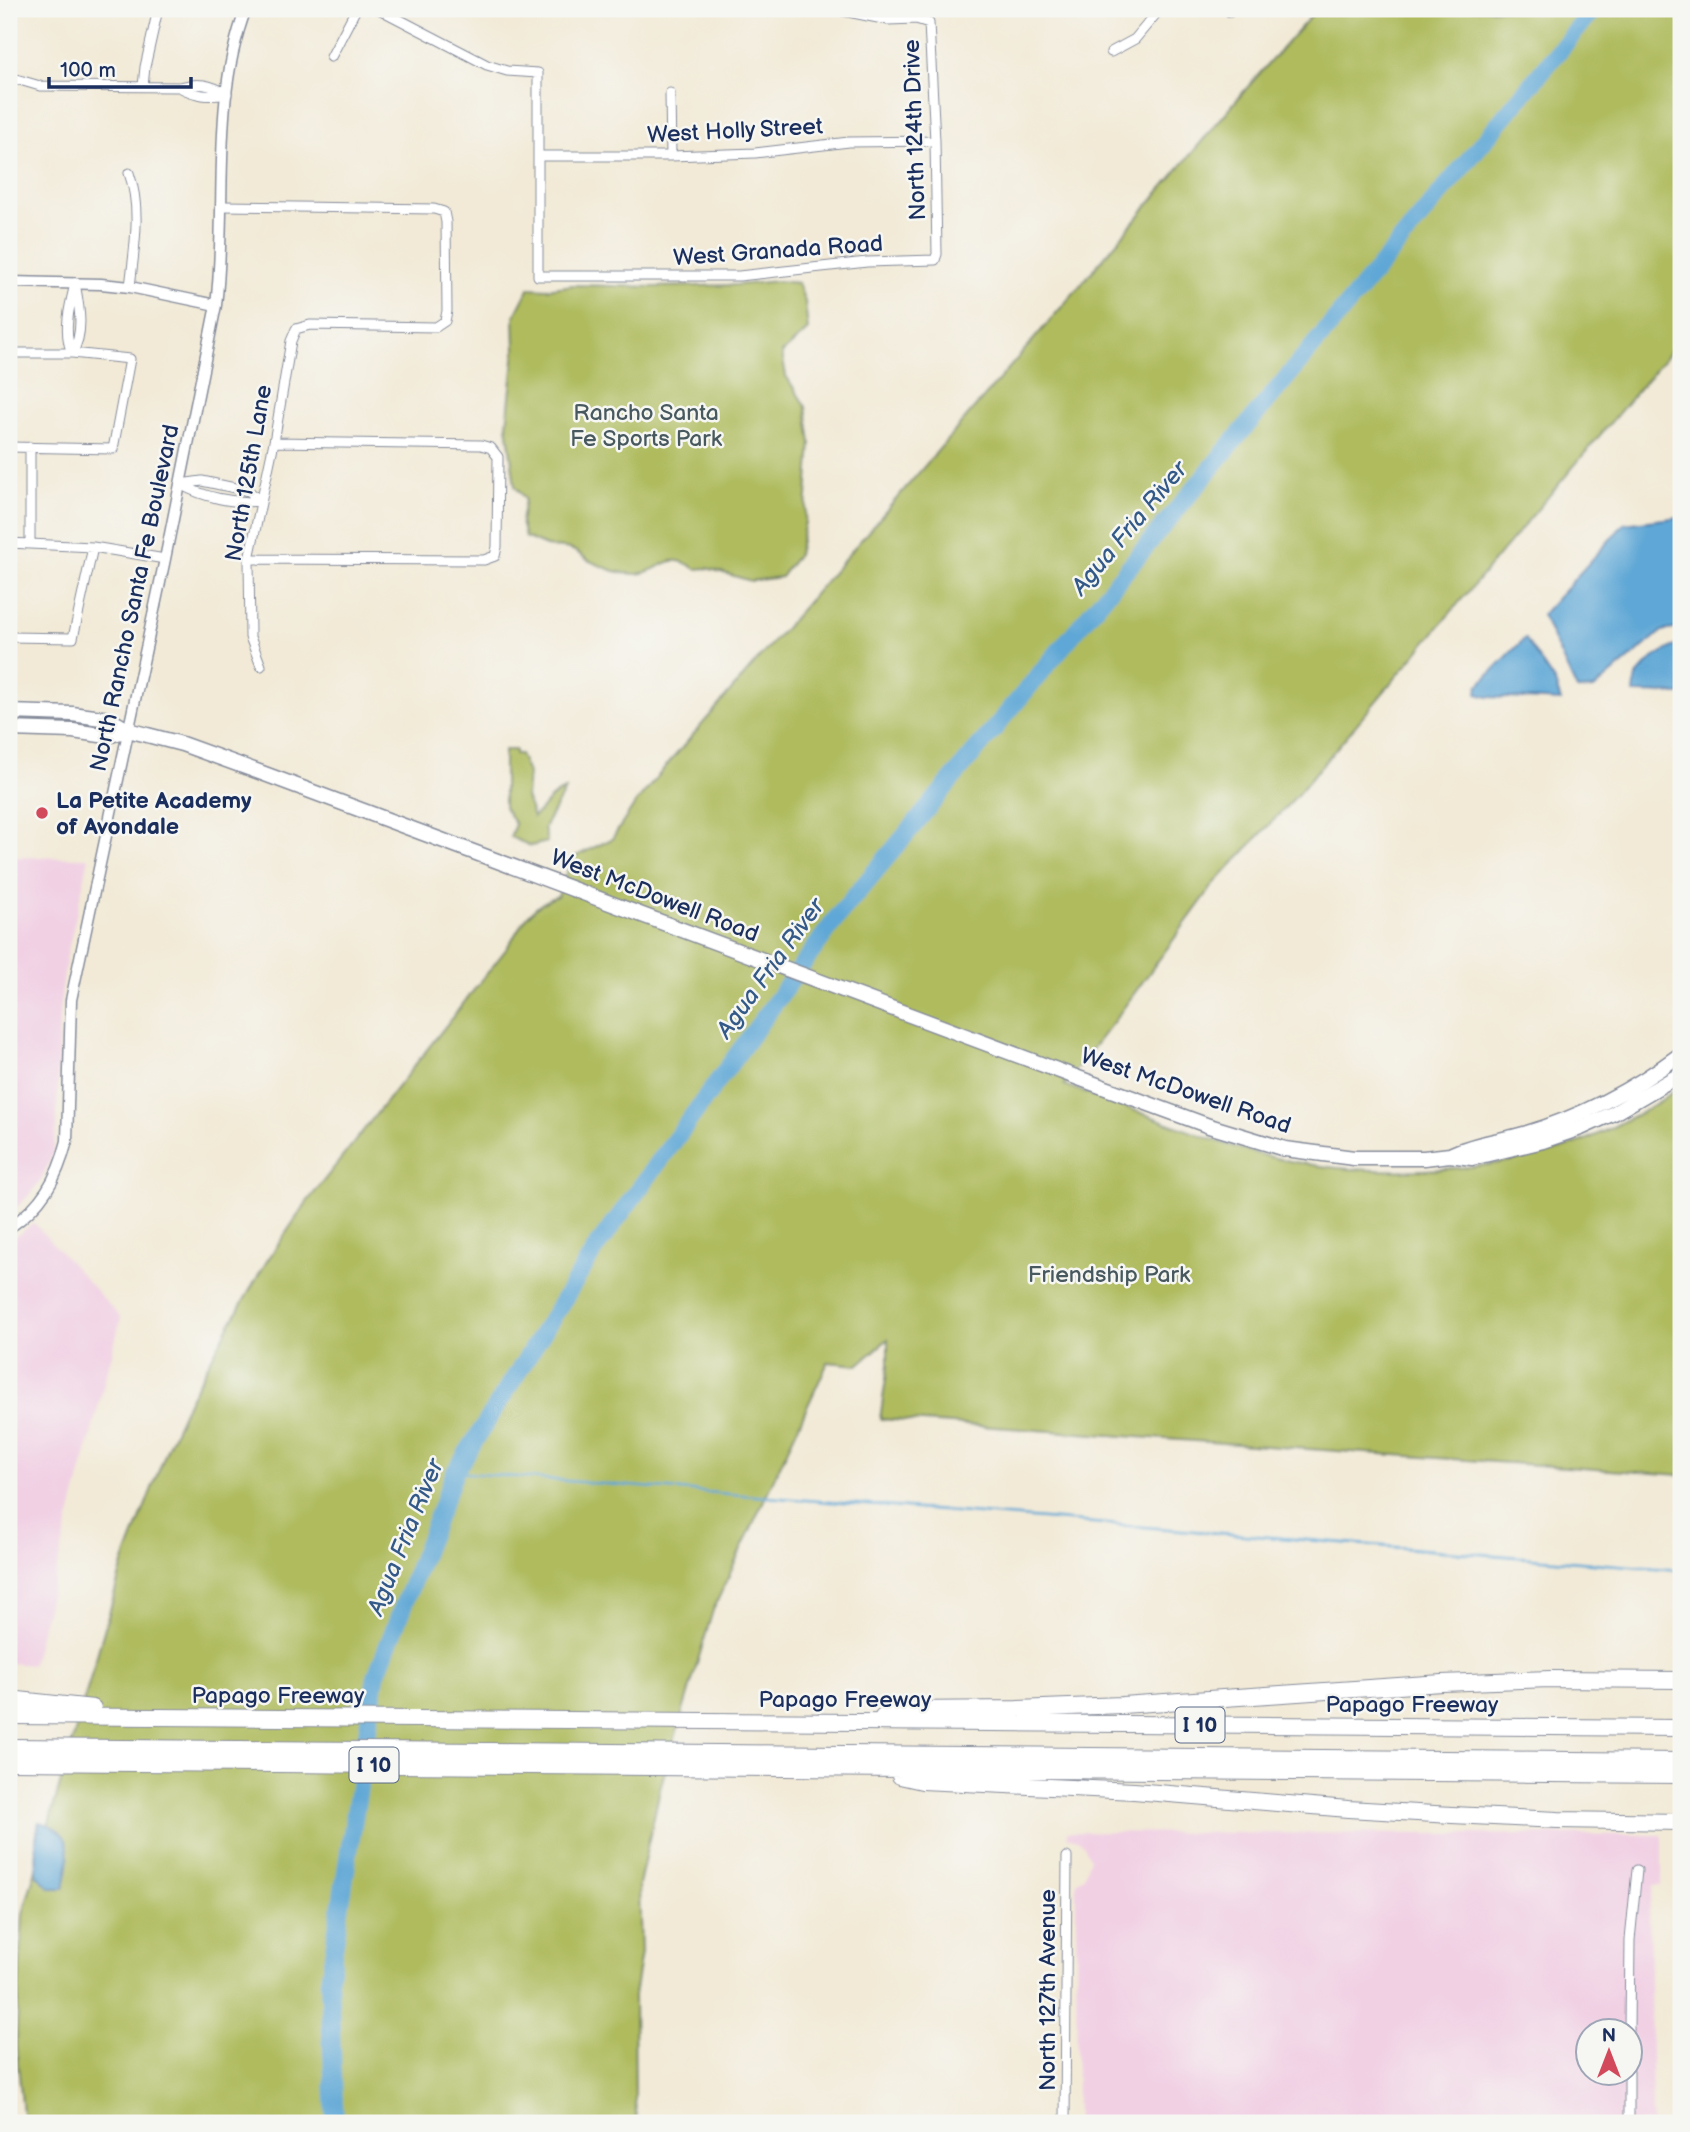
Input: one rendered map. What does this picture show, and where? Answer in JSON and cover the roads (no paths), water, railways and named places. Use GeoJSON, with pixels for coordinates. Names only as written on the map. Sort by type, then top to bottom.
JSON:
{"type":"FeatureCollection","features":[{"type":"Feature","properties":{"kind":"highway"},"geometry":{"type":"LineString","coordinates":[[861,1722],[908,1710],[1122,1705],[1442,1683],[1550,1679],[1681,1680]]}},
{"type":"Feature","properties":{"kind":"highway"},"geometry":{"type":"LineString","coordinates":[[9,1699],[50,1710]]}},
{"type":"Feature","properties":{"kind":"highway","name":"Papago Freeway"},"geometry":{"type":"LineString","coordinates":[[9,1716],[50,1710],[186,1717],[1681,1728]]}},
{"type":"Feature","properties":{"kind":"highway"},"geometry":{"type":"LineString","coordinates":[[9,1747],[36,1755]]}},
{"type":"Feature","properties":{"kind":"highway"},"geometry":{"type":"LineString","coordinates":[[9,1768],[36,1755]]}},
{"type":"Feature","properties":{"kind":"highway","name":"I 10"},"geometry":{"type":"LineString","coordinates":[[9,1762],[36,1755],[713,1760],[874,1769],[1681,1775]]}},
{"type":"Feature","properties":{"kind":"highway"},"geometry":{"type":"LineString","coordinates":[[713,1760],[1681,1761]]}},
{"type":"Feature","properties":{"kind":"highway"},"geometry":{"type":"LineString","coordinates":[[874,1769],[922,1781],[1134,1791],[1348,1809],[1681,1822]]}},
{"type":"Feature","properties":{"kind":"main road","name":"West McDowell Road"},"geometry":{"type":"LineString","coordinates":[[9,712],[90,715],[109,719],[128,730],[198,750],[1209,1126],[1285,1149],[1354,1158],[1424,1158],[1450,1155],[1472,1158],[1564,1135],[1615,1113],[1681,1073]]}},
{"type":"Feature","properties":{"kind":"main road","name":"West McDowell Road"},"geometry":{"type":"LineString","coordinates":[[9,729],[107,736],[128,730]]}},
{"type":"Feature","properties":{"kind":"main road","name":"West McDowell Road"},"geometry":{"type":"LineString","coordinates":[[1450,1155],[1467,1147],[1523,1134],[1585,1111],[1631,1087],[1681,1054]]}},
{"type":"Feature","properties":{"kind":"street"},"geometry":{"type":"LineString","coordinates":[[143,86],[158,9]]}},
{"type":"Feature","properties":{"kind":"street","name":"North Rancho Santa Fe Boulevard"},"geometry":{"type":"LineString","coordinates":[[9,1228],[26,1216],[46,1191],[61,1163],[67,1141],[71,1000],[216,305],[221,268],[223,143],[227,94],[235,42],[246,9]]}},
{"type":"Feature","properties":{"kind":"street"},"geometry":{"type":"LineString","coordinates":[[331,57],[356,9]]}},
{"type":"Feature","properties":{"kind":"street"},"geometry":{"type":"LineString","coordinates":[[379,9],[487,65],[507,71],[538,73],[538,156]]}},
{"type":"Feature","properties":{"kind":"street"},"geometry":{"type":"LineString","coordinates":[[833,9],[888,20],[916,19]]}},
{"type":"Feature","properties":{"kind":"street","name":"North 124th Drive"},"geometry":{"type":"LineString","coordinates":[[916,9],[916,19],[929,23],[935,141],[935,261]]}},
{"type":"Feature","properties":{"kind":"street"},"geometry":{"type":"LineString","coordinates":[[1111,52],[1135,39],[1160,9]]}},
{"type":"Feature","properties":{"kind":"street"},"geometry":{"type":"LineString","coordinates":[[16,79],[40,86],[179,87],[194,83],[213,86],[227,94]]}},
{"type":"Feature","properties":{"kind":"street"},"geometry":{"type":"LineString","coordinates":[[670,93],[671,156]]}},
{"type":"Feature","properties":{"kind":"street","name":"West Holly Street"},"geometry":{"type":"LineString","coordinates":[[538,156],[755,153],[849,142],[935,141]]}},
{"type":"Feature","properties":{"kind":"street","name":"West Granada Road"},"geometry":{"type":"LineString","coordinates":[[538,156],[538,276],[739,276],[867,262],[935,261]]}},
{"type":"Feature","properties":{"kind":"street"},"geometry":{"type":"LineString","coordinates":[[129,173],[135,190],[130,287]]}},
{"type":"Feature","properties":{"kind":"street","name":"North 125th Lane"},"geometry":{"type":"LineString","coordinates":[[222,206],[434,209],[444,212],[446,233],[445,321],[436,327],[310,325],[296,329],[290,341],[274,442],[249,559],[250,637],[261,666]]}},
{"type":"Feature","properties":{"kind":"street"},"geometry":{"type":"LineString","coordinates":[[9,282],[130,287],[216,305]]}},
{"type":"Feature","properties":{"kind":"street"},"geometry":{"type":"LineString","coordinates":[[72,353],[68,343],[69,306],[75,283]]}},
{"type":"Feature","properties":{"kind":"street"},"geometry":{"type":"LineString","coordinates":[[9,353],[72,353],[130,359],[113,449],[9,447]]}},
{"type":"Feature","properties":{"kind":"street"},"geometry":{"type":"LineString","coordinates":[[249,559],[484,560],[495,556],[498,547],[498,457],[491,448],[481,445],[274,442]]}},
{"type":"Feature","properties":{"kind":"street"},"geometry":{"type":"LineString","coordinates":[[30,447],[30,543]]}},
{"type":"Feature","properties":{"kind":"street"},"geometry":{"type":"LineString","coordinates":[[180,484],[197,480],[249,491],[260,501]]}},
{"type":"Feature","properties":{"kind":"street"},"geometry":{"type":"LineString","coordinates":[[9,543],[93,547],[165,559]]}},
{"type":"Feature","properties":{"kind":"street"},"geometry":{"type":"LineString","coordinates":[[9,637],[73,638],[93,547]]}},
{"type":"Feature","properties":{"kind":"street","name":"North 127th Avenue"},"geometry":{"type":"LineString","coordinates":[[1065,2123],[1067,1857]]}},
{"type":"Feature","properties":{"kind":"street"},"geometry":{"type":"LineString","coordinates":[[1629,2016],[1630,1940],[1637,1870]]}},
{"type":"Feature","properties":{"kind":"street"},"geometry":{"type":"LineString","coordinates":[[1629,2086],[1629,2123]]}},
{"type":"Feature","properties":{"kind":"water"},"geometry":{"type":"Polygon","coordinates":[[[1681,517],[1681,628],[1662,631],[1594,689],[1577,690],[1542,615],[1624,524],[1681,517]]]}},
{"type":"Feature","properties":{"kind":"water"},"geometry":{"type":"Polygon","coordinates":[[[1525,638],[1555,683],[1561,701],[1477,694],[1478,686],[1525,638]]]}},
{"type":"Feature","properties":{"kind":"water"},"geometry":{"type":"Polygon","coordinates":[[[1681,642],[1681,694],[1634,693],[1636,677],[1653,658],[1681,642]]]}},
{"type":"Feature","properties":{"kind":"water"},"geometry":{"type":"Polygon","coordinates":[[[39,1822],[60,1831],[65,1838],[69,1856],[64,1888],[50,1888],[37,1875],[36,1839],[39,1822]]]}},
{"type":"Feature","properties":{"kind":"waterway","name":"Agua Fria River"},"geometry":{"type":"LineString","coordinates":[[335,2123],[329,1981],[376,1676],[455,1472],[596,1248],[838,916],[1594,9]]}},
{"type":"Feature","properties":{"kind":"waterway"},"geometry":{"type":"LineString","coordinates":[[455,1472],[1681,1570]]}},
{"type":"Feature","properties":{"kind":"place","name":"La Petite Academy of Avondale"},"geometry":{"type":"Point","coordinates":[42,813]}},
{"type":"Feature","properties":{"kind":"park label","name":"Rancho Santa Fe Sports Park"},"geometry":{"type":"Point","coordinates":[646,425]}},
{"type":"Feature","properties":{"kind":"park label","name":"Friendship Park"},"geometry":{"type":"Point","coordinates":[1109,1274]}}]}
